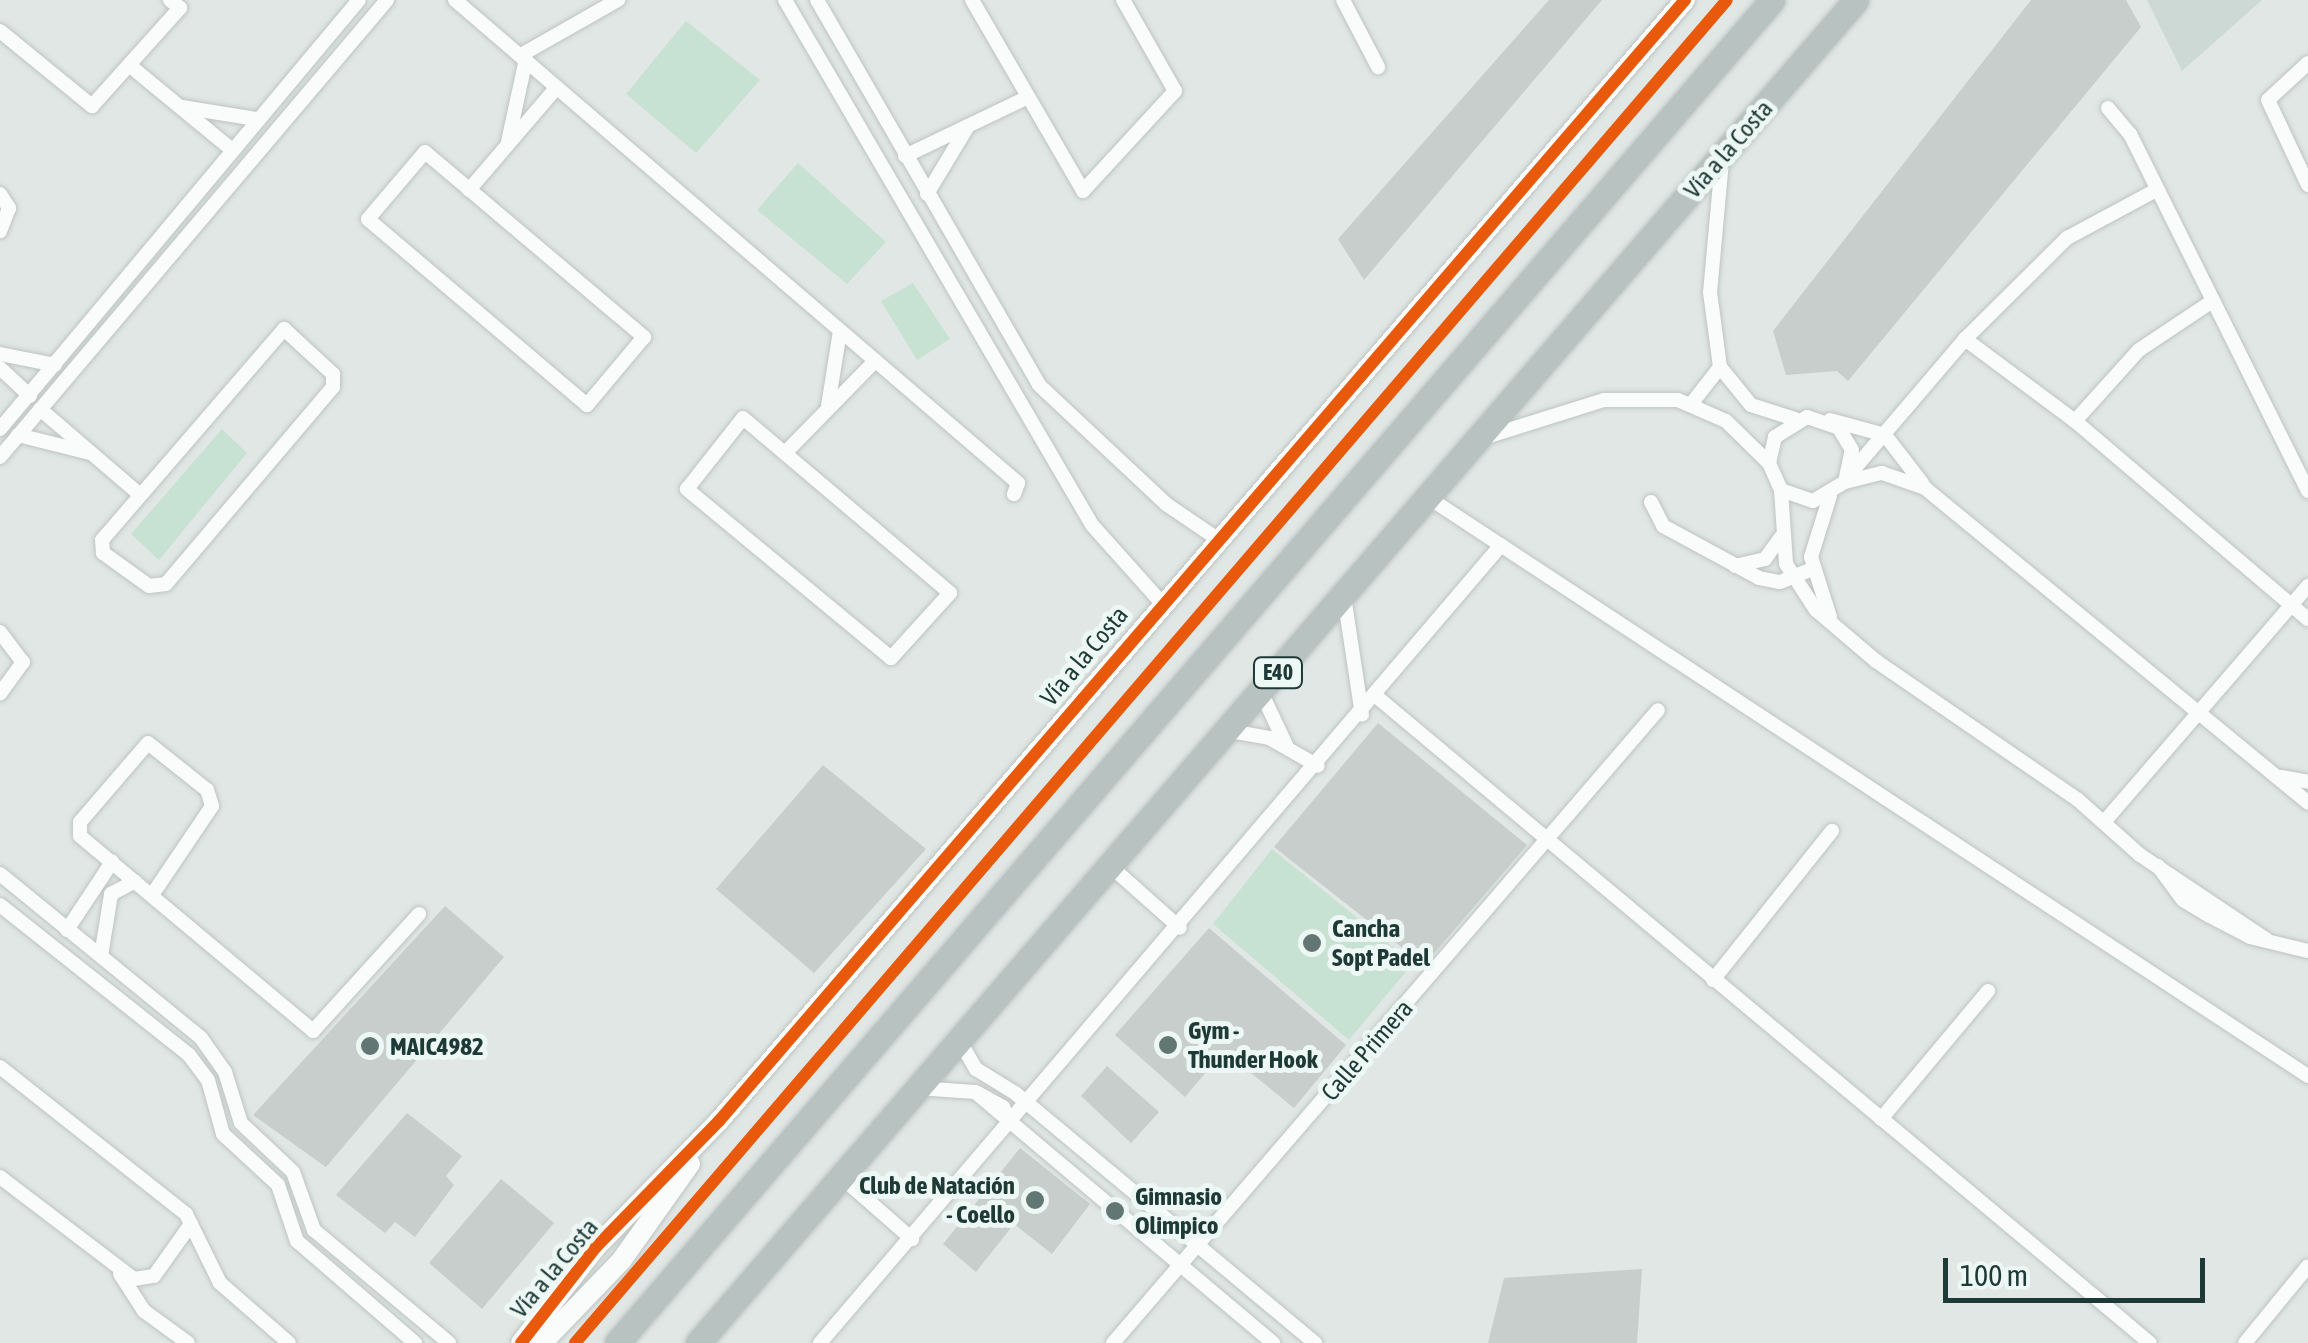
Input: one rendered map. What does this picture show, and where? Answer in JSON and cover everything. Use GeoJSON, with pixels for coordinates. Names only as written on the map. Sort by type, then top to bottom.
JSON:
{"type":"FeatureCollection","features":[{"type":"Feature","properties":{"kind":"highway","name":"E40"},"geometry":{"type":"LineString","coordinates":[[617,1343],[1772,0]]}},
{"type":"Feature","properties":{"kind":"highway","name":"Vía a la Costa"},"geometry":{"type":"LineString","coordinates":[[698,1343],[1108,864],[1230,731],[1473,441],[1856,0]]}},
{"type":"Feature","properties":{"kind":"street"},"geometry":{"type":"LineString","coordinates":[[0,30],[92,106],[180,8],[170,0]]}},
{"type":"Feature","properties":{"kind":"street"},"geometry":{"type":"LineString","coordinates":[[0,429],[231,148],[359,0]]}},
{"type":"Feature","properties":{"kind":"street"},"geometry":{"type":"LineString","coordinates":[[0,457],[387,0]]}},
{"type":"Feature","properties":{"kind":"street"},"geometry":{"type":"LineString","coordinates":[[455,0],[1018,482],[1014,494]]}},
{"type":"Feature","properties":{"kind":"street"},"geometry":{"type":"LineString","coordinates":[[507,145],[523,57],[618,0]]}},
{"type":"Feature","properties":{"kind":"street"},"geometry":{"type":"LineString","coordinates":[[785,0],[1092,525],[1160,601]]}},
{"type":"Feature","properties":{"kind":"street"},"geometry":{"type":"LineString","coordinates":[[817,0],[1039,385],[1166,504],[1216,538]]}},
{"type":"Feature","properties":{"kind":"street"},"geometry":{"type":"LineString","coordinates":[[972,0],[1083,191],[1175,91],[1123,0]]}},
{"type":"Feature","properties":{"kind":"street"},"geometry":{"type":"LineString","coordinates":[[1343,0],[1378,68]]}},
{"type":"Feature","properties":{"kind":"street","name":"Vía a la Costa"},"geometry":{"type":"LineString","coordinates":[[522,1343],[596,1247],[718,1121],[1160,601],[1685,0]]}},
{"type":"Feature","properties":{"kind":"street"},"geometry":{"type":"LineString","coordinates":[[2308,63],[2268,100],[2308,185]]}},
{"type":"Feature","properties":{"kind":"street"},"geometry":{"type":"LineString","coordinates":[[130,65],[231,148]]}},
{"type":"Feature","properties":{"kind":"street"},"geometry":{"type":"LineString","coordinates":[[469,190],[557,88]]}},
{"type":"Feature","properties":{"kind":"street"},"geometry":{"type":"LineString","coordinates":[[905,156],[1028,97]]}},
{"type":"Feature","properties":{"kind":"street"},"geometry":{"type":"LineString","coordinates":[[181,107],[256,119]]}},
{"type":"Feature","properties":{"kind":"street"},"geometry":{"type":"LineString","coordinates":[[2108,108],[2156,190],[2308,491]]}},
{"type":"Feature","properties":{"kind":"street"},"geometry":{"type":"LineString","coordinates":[[866,139],[888,126]]}},
{"type":"Feature","properties":{"kind":"street"},"geometry":{"type":"LineString","coordinates":[[927,194],[968,126]]}},
{"type":"Feature","properties":{"kind":"street"},"geometry":{"type":"LineString","coordinates":[[425,152],[469,190],[644,337],[588,405],[368,219],[425,152]]}},
{"type":"Feature","properties":{"kind":"street"},"geometry":{"type":"LineString","coordinates":[[1722,156],[1710,292],[1720,367],[1751,405],[1795,420],[1828,420],[1885,435],[1925,488],[2280,776],[2308,803]]}},
{"type":"Feature","properties":{"kind":"street"},"geometry":{"type":"LineString","coordinates":[[1836,626],[1812,569],[1813,538],[1830,496],[1964,339],[2067,238],[2156,190]]}},
{"type":"Feature","properties":{"kind":"street"},"geometry":{"type":"LineString","coordinates":[[0,194],[9,208],[0,231]]}},
{"type":"Feature","properties":{"kind":"street"},"geometry":{"type":"LineString","coordinates":[[178,213],[194,226]]}},
{"type":"Feature","properties":{"kind":"street"},"geometry":{"type":"LineString","coordinates":[[2075,421],[2139,350],[2211,302]]}},
{"type":"Feature","properties":{"kind":"street"},"geometry":{"type":"LineString","coordinates":[[828,407],[840,331]]}},
{"type":"Feature","properties":{"kind":"street"},"geometry":{"type":"LineString","coordinates":[[278,332],[292,333],[333,374],[333,387],[158,586],[101,546],[138,493],[278,332]]}},
{"type":"Feature","properties":{"kind":"street"},"geometry":{"type":"LineString","coordinates":[[1964,339],[2075,421],[2308,619]]}},
{"type":"Feature","properties":{"kind":"street"},"geometry":{"type":"LineString","coordinates":[[0,354],[55,365]]}},
{"type":"Feature","properties":{"kind":"street"},"geometry":{"type":"LineString","coordinates":[[785,454],[874,360]]}},
{"type":"Feature","properties":{"kind":"street"},"geometry":{"type":"LineString","coordinates":[[1692,403],[1720,367]]}},
{"type":"Feature","properties":{"kind":"street"},"geometry":{"type":"LineString","coordinates":[[0,368],[30,396]]}},
{"type":"Feature","properties":{"kind":"street"},"geometry":{"type":"LineString","coordinates":[[1473,441],[1604,400],[1692,403],[1726,421],[1768,463],[1782,490],[1782,536],[1792,579],[1836,626],[2105,821],[2158,866],[2183,900],[2267,940],[2308,951]]}},
{"type":"Feature","properties":{"kind":"street"},"geometry":{"type":"LineString","coordinates":[[40,409],[138,493]]}},
{"type":"Feature","properties":{"kind":"street"},"geometry":{"type":"LineString","coordinates":[[744,418],[785,454],[950,593],[891,658],[687,489],[744,418]]}},
{"type":"Feature","properties":{"kind":"street"},"geometry":{"type":"LineString","coordinates":[[1768,463],[1775,437],[1795,420]]}},
{"type":"Feature","properties":{"kind":"street"},"geometry":{"type":"LineString","coordinates":[[1828,420],[1852,450],[1847,479]]}},
{"type":"Feature","properties":{"kind":"street"},"geometry":{"type":"LineString","coordinates":[[18,436],[95,455]]}},
{"type":"Feature","properties":{"kind":"street"},"geometry":{"type":"LineString","coordinates":[[1847,479],[1882,473],[1925,488]]}},
{"type":"Feature","properties":{"kind":"street"},"geometry":{"type":"LineString","coordinates":[[1782,490],[1796,499],[1830,496]]}},
{"type":"Feature","properties":{"kind":"street"},"geometry":{"type":"LineString","coordinates":[[1426,496],[2308,1076]]}},
{"type":"Feature","properties":{"kind":"street"},"geometry":{"type":"LineString","coordinates":[[1651,502],[1663,526],[1770,581],[1792,579],[1812,569]]}},
{"type":"Feature","properties":{"kind":"street"},"geometry":{"type":"LineString","coordinates":[[1735,566],[1765,559],[1782,536]]}},
{"type":"Feature","properties":{"kind":"street"},"geometry":{"type":"LineString","coordinates":[[820,1343],[1030,1105],[1362,715],[1501,545]]}},
{"type":"Feature","properties":{"kind":"street"},"geometry":{"type":"LineString","coordinates":[[2105,821],[2308,586]]}},
{"type":"Feature","properties":{"kind":"street"},"geometry":{"type":"LineString","coordinates":[[1344,596],[1362,715]]}},
{"type":"Feature","properties":{"kind":"street"},"geometry":{"type":"LineString","coordinates":[[0,632],[23,662],[0,694]]}},
{"type":"Feature","properties":{"kind":"street"},"geometry":{"type":"LineString","coordinates":[[1262,692],[1286,746]]}},
{"type":"Feature","properties":{"kind":"street"},"geometry":{"type":"LineString","coordinates":[[1376,697],[2150,1343]]}},
{"type":"Feature","properties":{"kind":"street","name":"Calle Primera"},"geometry":{"type":"LineString","coordinates":[[1113,1343],[1658,710]]}},
{"type":"Feature","properties":{"kind":"street"},"geometry":{"type":"LineString","coordinates":[[1230,731],[1286,746],[1318,766]]}},
{"type":"Feature","properties":{"kind":"street"},"geometry":{"type":"LineString","coordinates":[[152,895],[212,806],[207,790],[157,745],[140,747],[80,822],[80,836],[313,1031],[419,914]]}},
{"type":"Feature","properties":{"kind":"street"},"geometry":{"type":"LineString","coordinates":[[2280,776],[2308,782]]}},
{"type":"Feature","properties":{"kind":"street"},"geometry":{"type":"LineString","coordinates":[[1714,980],[1832,830]]}},
{"type":"Feature","properties":{"kind":"street"},"geometry":{"type":"LineString","coordinates":[[66,930],[112,862]]}},
{"type":"Feature","properties":{"kind":"street"},"geometry":{"type":"LineString","coordinates":[[1108,864],[1180,928]]}},
{"type":"Feature","properties":{"kind":"street"},"geometry":{"type":"LineString","coordinates":[[0,874],[153,998],[216,1056],[234,1111],[293,1172],[314,1230],[448,1343]]}},
{"type":"Feature","properties":{"kind":"street"},"geometry":{"type":"LineString","coordinates":[[100,956],[112,894],[135,881]]}},
{"type":"Feature","properties":{"kind":"street"},"geometry":{"type":"LineString","coordinates":[[0,905],[202,1069],[223,1134],[271,1174],[296,1240],[415,1343]]}},
{"type":"Feature","properties":{"kind":"street"},"geometry":{"type":"LineString","coordinates":[[1881,1119],[1988,991]]}},
{"type":"Feature","properties":{"kind":"street"},"geometry":{"type":"LineString","coordinates":[[139,1015],[153,998]]}},
{"type":"Feature","properties":{"kind":"street"},"geometry":{"type":"LineString","coordinates":[[958,1037],[976,1069],[1030,1105],[1315,1343]]}},
{"type":"Feature","properties":{"kind":"street"},"geometry":{"type":"LineString","coordinates":[[0,1067],[192,1224],[220,1283],[289,1343]]}},
{"type":"Feature","properties":{"kind":"street"},"geometry":{"type":"LineString","coordinates":[[914,1088],[975,1092],[1273,1343]]}},
{"type":"Feature","properties":{"kind":"street","name":"Vía a la Costa"},"geometry":{"type":"LineString","coordinates":[[542,1343],[621,1261],[718,1121]]}},
{"type":"Feature","properties":{"kind":"street"},"geometry":{"type":"LineString","coordinates":[[840,1176],[912,1239]]}},
{"type":"Feature","properties":{"kind":"street"},"geometry":{"type":"LineString","coordinates":[[0,1178],[120,1274],[144,1311],[188,1343]]}},
{"type":"Feature","properties":{"kind":"street"},"geometry":{"type":"LineString","coordinates":[[120,1274],[154,1276],[192,1224]]}},
{"type":"Feature","properties":{"kind":"street"},"geometry":{"type":"LineString","coordinates":[[2246,1343],[2308,1266]]}},
{"type":"Feature","properties":{"kind":"shaded area"},"geometry":{"type":"Polygon","coordinates":[[[2147,0],[2262,0],[2182,71],[2147,0]]]}},
{"type":"Feature","properties":{"kind":"green space"},"geometry":{"type":"Polygon","coordinates":[[[686,21],[760,80],[696,153],[626,94],[686,21]]]}},
{"type":"Feature","properties":{"kind":"green space"},"geometry":{"type":"Polygon","coordinates":[[[798,163],[886,242],[847,284],[757,210],[798,163]]]}},
{"type":"Feature","properties":{"kind":"green space"},"geometry":{"type":"Polygon","coordinates":[[[913,283],[950,339],[917,360],[881,301],[913,283]]]}},
{"type":"Feature","properties":{"kind":"green space"},"geometry":{"type":"Polygon","coordinates":[[[222,429],[247,453],[159,560],[131,534],[222,429]]]}},
{"type":"Feature","properties":{"kind":"green space","name":"Cancha Sopt Padel"},"geometry":{"type":"Polygon","coordinates":[[[1272,849],[1413,963],[1349,1040],[1213,924],[1272,849]]]}},
{"type":"Feature","properties":{"kind":"building"},"geometry":{"type":"Polygon","coordinates":[[[1549,0],[1602,0],[1364,280],[1338,239],[1549,0]]]}},
{"type":"Feature","properties":{"kind":"building"},"geometry":{"type":"Polygon","coordinates":[[[2031,0],[2126,0],[2141,27],[1848,381],[1837,371],[1786,375],[1773,331],[2031,0]]]}},
{"type":"Feature","properties":{"kind":"building"},"geometry":{"type":"Polygon","coordinates":[[[1378,723],[1527,845],[1424,965],[1274,847],[1378,723]]]}},
{"type":"Feature","properties":{"kind":"building"},"geometry":{"type":"Polygon","coordinates":[[[823,765],[926,849],[814,973],[716,889],[823,765]]]}},
{"type":"Feature","properties":{"kind":"building","name":"MAIC4982"},"geometry":{"type":"Polygon","coordinates":[[[445,906],[504,957],[326,1167],[253,1115],[445,906]]]}},
{"type":"Feature","properties":{"kind":"building"},"geometry":{"type":"Polygon","coordinates":[[[1209,928],[1346,1045],[1294,1108],[1224,1051],[1185,1097],[1115,1035],[1209,928]]]}},
{"type":"Feature","properties":{"kind":"building"},"geometry":{"type":"Polygon","coordinates":[[[1107,1066],[1159,1112],[1131,1143],[1081,1096],[1107,1066]]]}},
{"type":"Feature","properties":{"kind":"building","name":"MAIC4982"},"geometry":{"type":"Polygon","coordinates":[[[407,1113],[462,1156],[446,1176],[454,1185],[415,1237],[395,1222],[385,1233],[336,1195],[407,1113]]]}},
{"type":"Feature","properties":{"kind":"building","name":"Club de Natación - Coello"},"geometry":{"type":"Polygon","coordinates":[[[1020,1148],[1090,1204],[1052,1254],[1014,1224],[976,1272],[943,1244],[1020,1148]]]}},
{"type":"Feature","properties":{"kind":"building"},"geometry":{"type":"Polygon","coordinates":[[[501,1179],[554,1223],[482,1309],[429,1263],[501,1179]]]}},
{"type":"Feature","properties":{"kind":"building"},"geometry":{"type":"Polygon","coordinates":[[[1642,1269],[1637,1343],[1488,1343],[1504,1278],[1642,1269]]]}},
{"type":"Feature","properties":{"kind":"cycle path"},"geometry":{"type":"LineString","coordinates":[[521,1343],[596,1247],[719,1121],[1685,0]]}},
{"type":"Feature","properties":{"kind":"cycle path"},"geometry":{"type":"LineString","coordinates":[[575,1343],[1727,0]]}},
{"type":"Feature","properties":{"kind":"place","name":"Cancha Sopt Padel"},"geometry":{"type":"Point","coordinates":[1312,943]}},
{"type":"Feature","properties":{"kind":"place","name":"Gym - Thunder Hook"},"geometry":{"type":"Point","coordinates":[1168,1045]}},
{"type":"Feature","properties":{"kind":"place","name":"MAIC4982"},"geometry":{"type":"Point","coordinates":[370,1046]}},
{"type":"Feature","properties":{"kind":"place","name":"Club de Natación - Coello"},"geometry":{"type":"Point","coordinates":[1035,1200]}},
{"type":"Feature","properties":{"kind":"place","name":"Gimnasio Olimpico"},"geometry":{"type":"Point","coordinates":[1115,1211]}}]}
